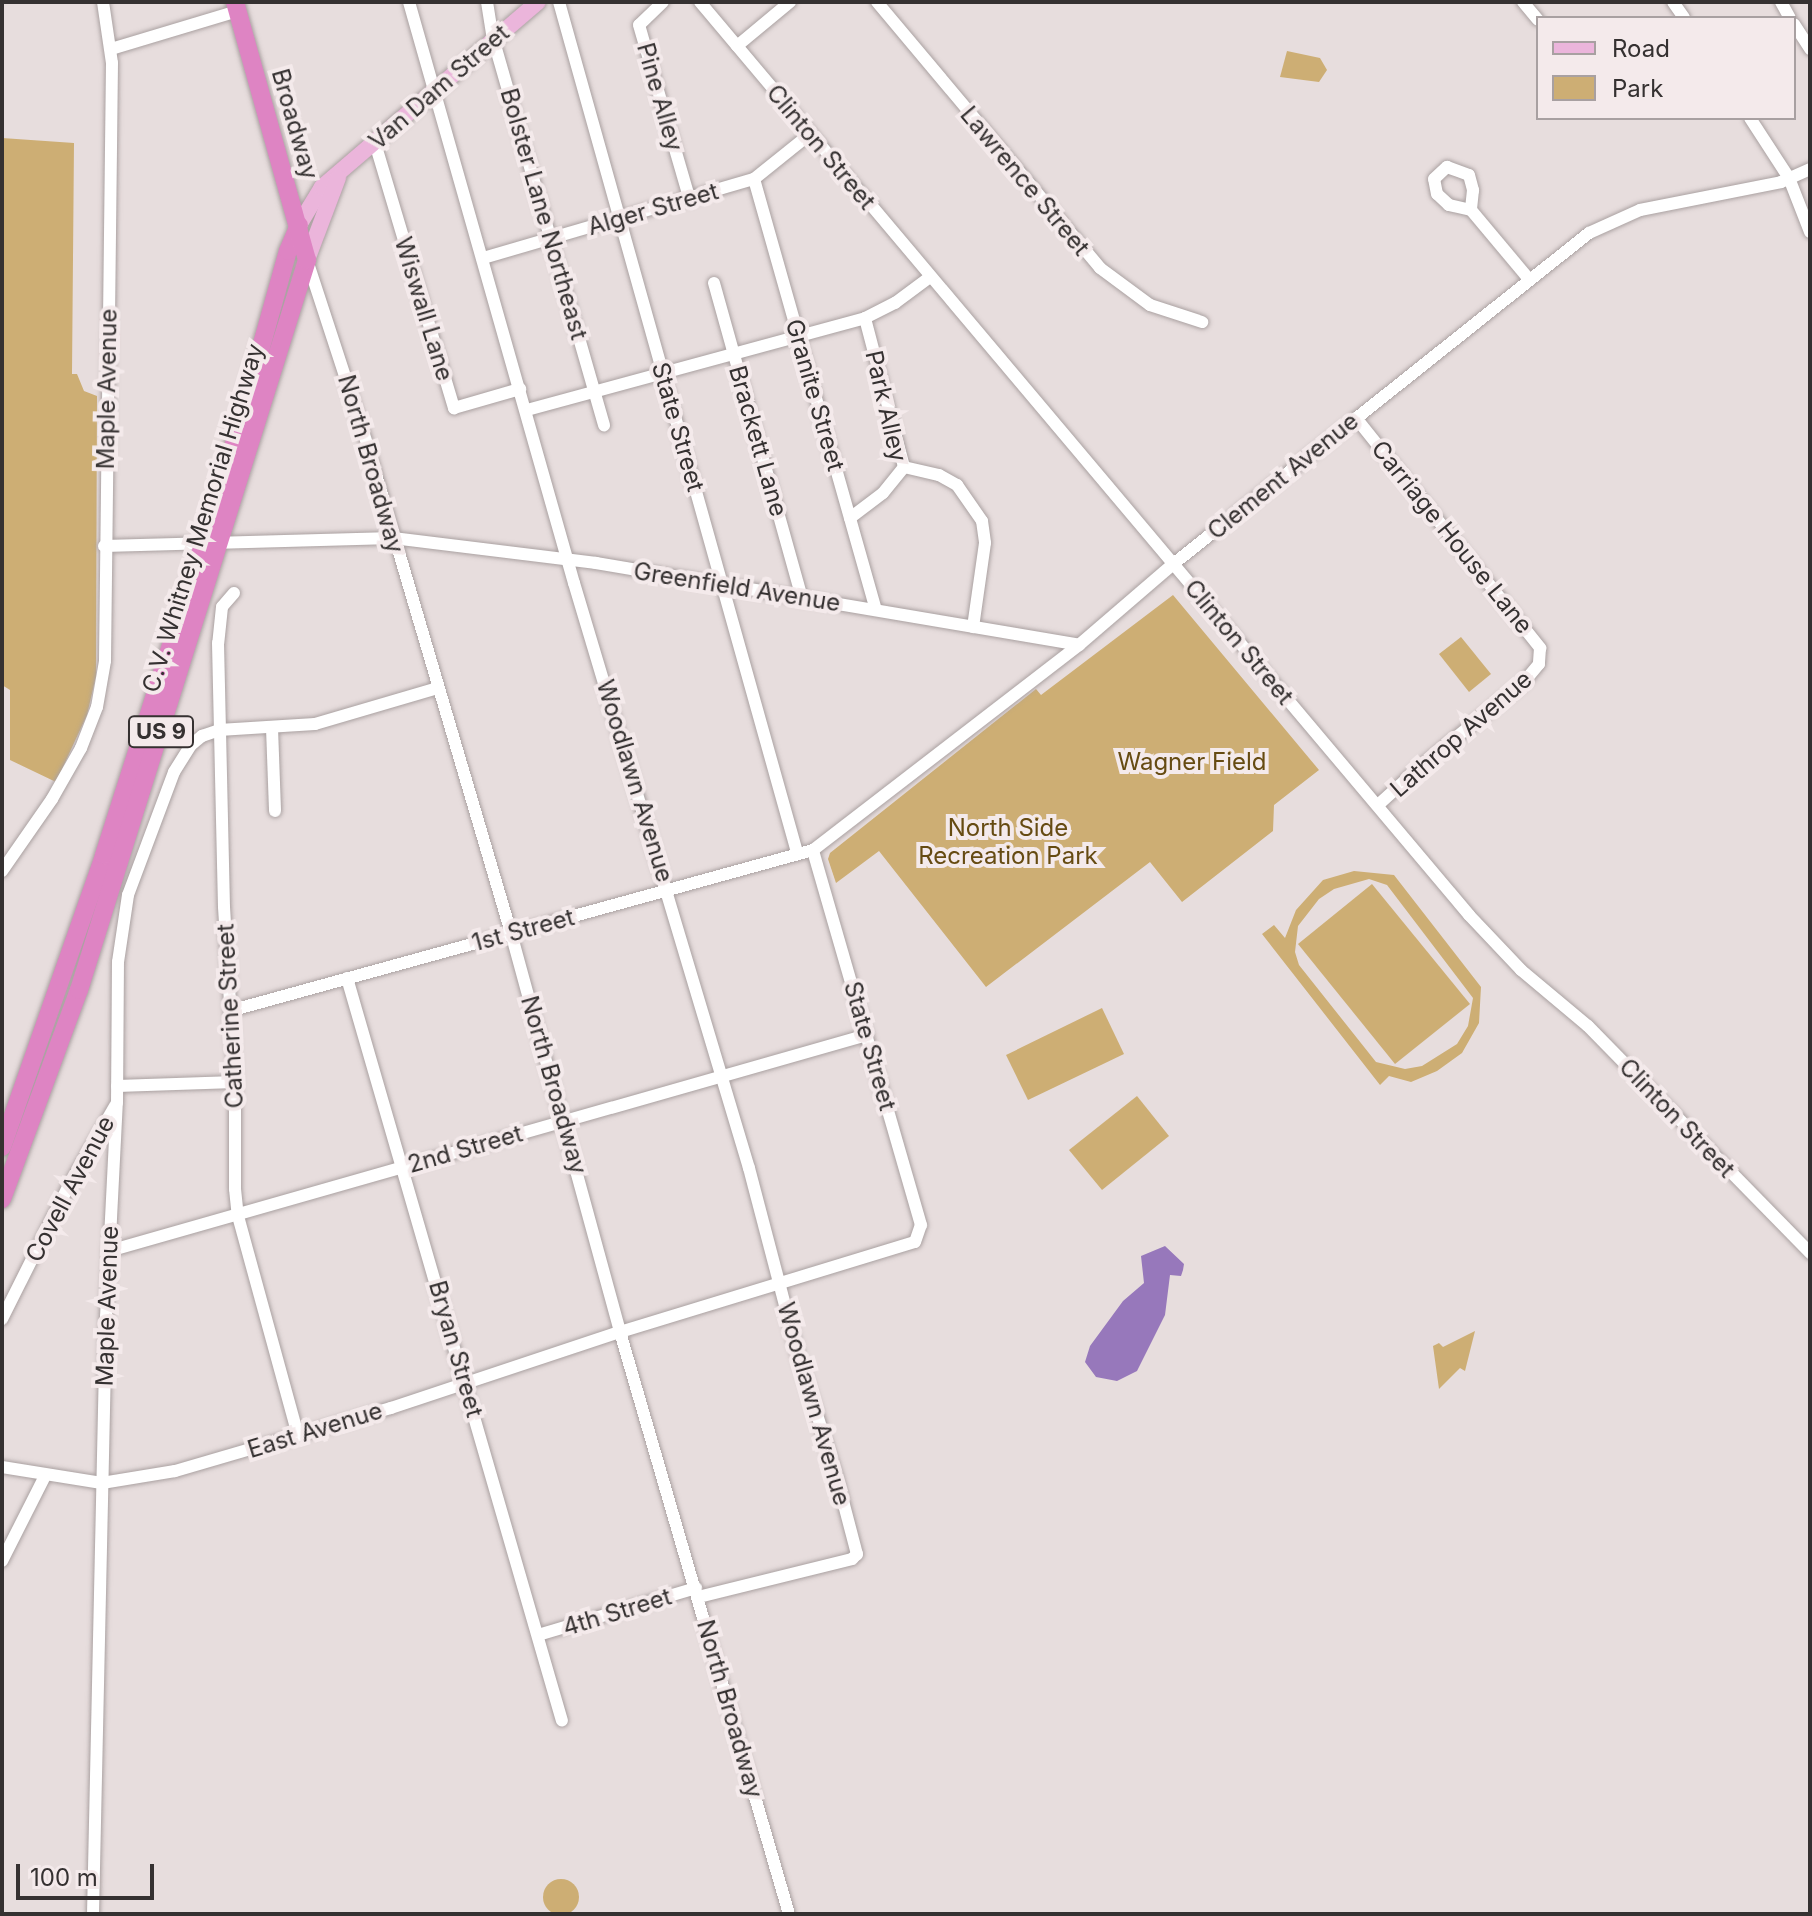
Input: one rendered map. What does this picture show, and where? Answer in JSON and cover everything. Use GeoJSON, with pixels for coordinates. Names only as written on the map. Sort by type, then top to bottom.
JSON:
{"type":"FeatureCollection","features":[{"type":"Feature","properties":{"kind":"highway","name":"Broadway"},"geometry":{"type":"LineString","coordinates":[[236,6],[307,260]]}},
{"type":"Feature","properties":{"kind":"highway","name":"C.V. Whitney Memorial Highway"},"geometry":{"type":"LineString","coordinates":[[2,1199],[79,990],[211,545],[288,251],[299,225]]}},
{"type":"Feature","properties":{"kind":"highway","name":"C.V. Whitney Memorial Highway"},"geometry":{"type":"LineString","coordinates":[[2,1147],[307,260]]}},
{"type":"Feature","properties":{"kind":"main road","name":"Van Dam Street"},"geometry":{"type":"LineString","coordinates":[[299,225],[322,187],[538,2]]}},
{"type":"Feature","properties":{"kind":"main road","name":"Van Dam Street"},"geometry":{"type":"LineString","coordinates":[[307,260],[341,173]]}},
{"type":"Feature","properties":{"kind":"street","name":"Maple Avenue"},"geometry":{"type":"LineString","coordinates":[[2,871],[69,771],[87,734],[100,695],[105,661],[111,49],[103,2]]}},
{"type":"Feature","properties":{"kind":"street","name":"Woodlawn Avenue"},"geometry":{"type":"LineString","coordinates":[[409,2],[837,1478],[857,1554],[852,1559]]}},
{"type":"Feature","properties":{"kind":"street","name":"Bolster Lane Northeast"},"geometry":{"type":"LineString","coordinates":[[487,2],[493,38],[604,425]]}},
{"type":"Feature","properties":{"kind":"street","name":"State Street"},"geometry":{"type":"LineString","coordinates":[[559,2],[797,852]]}},
{"type":"Feature","properties":{"kind":"street","name":"Pine Alley"},"geometry":{"type":"LineString","coordinates":[[663,2],[639,25],[690,200]]}},
{"type":"Feature","properties":{"kind":"street","name":"Clinton Street"},"geometry":{"type":"LineString","coordinates":[[700,2],[1172,565],[1378,805],[1433,875],[1521,970],[1588,1026],[1810,1253]]}},
{"type":"Feature","properties":{"kind":"street"},"geometry":{"type":"LineString","coordinates":[[737,46],[790,2]]}},
{"type":"Feature","properties":{"kind":"street","name":"Lawrence Street"},"geometry":{"type":"LineString","coordinates":[[877,2],[1100,268],[1150,305],[1202,322]]}},
{"type":"Feature","properties":{"kind":"street"},"geometry":{"type":"LineString","coordinates":[[1523,2],[1536,18]]}},
{"type":"Feature","properties":{"kind":"street"},"geometry":{"type":"LineString","coordinates":[[111,49],[236,6]]}},
{"type":"Feature","properties":{"kind":"street"},"geometry":{"type":"LineString","coordinates":[[1796,27],[1810,49]]}},
{"type":"Feature","properties":{"kind":"street"},"geometry":{"type":"LineString","coordinates":[[1751,120],[1789,178],[1810,232]]}},
{"type":"Feature","properties":{"kind":"street","name":"Alger Street"},"geometry":{"type":"LineString","coordinates":[[483,258],[754,179],[810,134]]}},
{"type":"Feature","properties":{"kind":"street","name":"Wiswall Lane"},"geometry":{"type":"LineString","coordinates":[[375,143],[454,408],[520,389]]}},
{"type":"Feature","properties":{"kind":"street","name":"Clement Avenue"},"geometry":{"type":"LineString","coordinates":[[813,850],[1079,645],[1172,565],[1589,233],[1622,216],[1789,178],[1810,169]]}},
{"type":"Feature","properties":{"kind":"street","name":"Granite Street"},"geometry":{"type":"LineString","coordinates":[[754,179],[876,610]]}},
{"type":"Feature","properties":{"kind":"street"},"geometry":{"type":"LineString","coordinates":[[1471,210],[1529,279]]}},
{"type":"Feature","properties":{"kind":"street","name":"North Broadway"},"geometry":{"type":"LineString","coordinates":[[307,260],[368,447],[511,933],[620,1332],[789,1914]]}},
{"type":"Feature","properties":{"kind":"street"},"geometry":{"type":"LineString","coordinates":[[527,410],[865,318],[895,303],[930,277]]}},
{"type":"Feature","properties":{"kind":"street","name":"Brackett Lane"},"geometry":{"type":"LineString","coordinates":[[714,283],[802,599]]}},
{"type":"Feature","properties":{"kind":"street","name":"Park Alley"},"geometry":{"type":"LineString","coordinates":[[850,518],[883,493],[904,467],[865,318]]}},
{"type":"Feature","properties":{"kind":"street","name":"Carriage House Lane"},"geometry":{"type":"LineString","coordinates":[[1356,418],[1531,634],[1540,648],[1539,660]]}},
{"type":"Feature","properties":{"kind":"street"},"geometry":{"type":"LineString","coordinates":[[904,467],[930,472],[957,485],[982,521],[985,543],[973,627]]}},
{"type":"Feature","properties":{"kind":"street","name":"Greenfield Avenue"},"geometry":{"type":"LineString","coordinates":[[104,546],[393,538],[569,560],[1079,645]]}},
{"type":"Feature","properties":{"kind":"street","name":"Catherine Street"},"geometry":{"type":"LineString","coordinates":[[234,593],[225,601],[219,618],[219,730],[224,907],[233,1010],[238,1216],[298,1436]]}},
{"type":"Feature","properties":{"kind":"street","name":"Lathrop Avenue"},"geometry":{"type":"LineString","coordinates":[[1378,805],[1524,682],[1539,660]]}},
{"type":"Feature","properties":{"kind":"street"},"geometry":{"type":"LineString","coordinates":[[219,730],[315,724],[437,688]]}},
{"type":"Feature","properties":{"kind":"street"},"geometry":{"type":"LineString","coordinates":[[272,728],[275,811]]}},
{"type":"Feature","properties":{"kind":"street","name":"Maple Avenue"},"geometry":{"type":"LineString","coordinates":[[93,1914],[102,1483],[117,1103],[118,962],[128,895],[182,758],[202,736],[219,730]]}},
{"type":"Feature","properties":{"kind":"street","name":"State Street"},"geometry":{"type":"LineString","coordinates":[[813,850],[921,1225],[915,1242]]}},
{"type":"Feature","properties":{"kind":"street","name":"1st Street"},"geometry":{"type":"LineString","coordinates":[[233,1010],[813,850]]}},
{"type":"Feature","properties":{"kind":"street","name":"Bryan Street"},"geometry":{"type":"LineString","coordinates":[[347,978],[562,1721]]}},
{"type":"Feature","properties":{"kind":"street","name":"2nd Street"},"geometry":{"type":"LineString","coordinates":[[109,1251],[867,1035]]}},
{"type":"Feature","properties":{"kind":"street"},"geometry":{"type":"LineString","coordinates":[[117,1086],[235,1082]]}},
{"type":"Feature","properties":{"kind":"street","name":"Covell Avenue"},"geometry":{"type":"LineString","coordinates":[[2,1319],[68,1187],[117,1103]]}},
{"type":"Feature","properties":{"kind":"street","name":"East Avenue"},"geometry":{"type":"LineString","coordinates":[[2,1467],[102,1483],[175,1471],[298,1436],[620,1332],[915,1242]]}},
{"type":"Feature","properties":{"kind":"street"},"geometry":{"type":"LineString","coordinates":[[2,1561],[45,1476]]}},
{"type":"Feature","properties":{"kind":"street","name":"4th Street"},"geometry":{"type":"LineString","coordinates":[[538,1635],[698,1593],[852,1559]]}},
{"type":"Feature","properties":{"kind":"green space"},"geometry":{"type":"Polygon","coordinates":[[[1287,51],[1320,58],[1327,70],[1319,82],[1280,77],[1287,51]]]}},
{"type":"Feature","properties":{"kind":"green space"},"geometry":{"type":"Polygon","coordinates":[[[2,138],[74,143],[72,374],[77,374],[84,391],[97,396],[96,676],[87,715],[56,782],[10,760],[10,690],[2,685],[2,138]]]}},
{"type":"Feature","properties":{"kind":"green space"},"geometry":{"type":"Polygon","coordinates":[[[1173,595],[1319,770],[1274,805],[1273,831],[1182,902],[1150,862],[986,987],[879,851],[836,883],[828,859],[830,853],[1036,689],[1041,695],[1173,595]]]}},
{"type":"Feature","properties":{"kind":"green space"},"geometry":{"type":"Polygon","coordinates":[[[1461,637],[1491,674],[1469,692],[1439,654],[1461,637]]]}},
{"type":"Feature","properties":{"kind":"green space"},"geometry":{"type":"Polygon","coordinates":[[[1354,871],[1394,875],[1481,987],[1479,1023],[1462,1053],[1437,1071],[1411,1082],[1389,1076],[1380,1085],[1262,934],[1274,925],[1285,938],[1296,910],[1323,880],[1354,871]],[[1369,879],[1334,889],[1319,899],[1298,926],[1295,952],[1299,965],[1376,1062],[1405,1069],[1422,1066],[1457,1044],[1468,1026],[1473,998],[1387,885],[1369,879]]]}},
{"type":"Feature","properties":{"kind":"green space"},"geometry":{"type":"Polygon","coordinates":[[[1372,884],[1470,1004],[1395,1064],[1298,944],[1372,884]]]}},
{"type":"Feature","properties":{"kind":"green space"},"geometry":{"type":"Polygon","coordinates":[[[1102,1008],[1124,1054],[1028,1100],[1006,1055],[1102,1008]]]}},
{"type":"Feature","properties":{"kind":"green space"},"geometry":{"type":"Polygon","coordinates":[[[1137,1096],[1169,1136],[1102,1190],[1069,1150],[1137,1096]]]}},
{"type":"Feature","properties":{"kind":"green space"},"geometry":{"type":"Polygon","coordinates":[[[1475,1331],[1465,1371],[1460,1368],[1439,1389],[1433,1346],[1439,1343],[1443,1347],[1475,1331]]]}},
{"type":"Feature","properties":{"kind":"green space"},"geometry":{"type":"Polygon","coordinates":[[[561,1879],[574,1884],[579,1897],[574,1910],[561,1915],[548,1910],[543,1897],[548,1884],[561,1879]]]}},
{"type":"Feature","properties":{"kind":"shaded area"},"geometry":{"type":"Polygon","coordinates":[[[1165,1246],[1184,1264],[1183,1270],[1181,1276],[1170,1275],[1165,1315],[1137,1371],[1117,1381],[1096,1377],[1085,1362],[1090,1346],[1123,1301],[1144,1283],[1141,1256],[1165,1246]]]}},
{"type":"Feature","properties":{"kind":"park label","name":"Wagner Field"},"geometry":{"type":"Point","coordinates":[1192,762]}},
{"type":"Feature","properties":{"kind":"park label","name":"North Side Recreation Park"},"geometry":{"type":"Point","coordinates":[1008,842]}}]}
